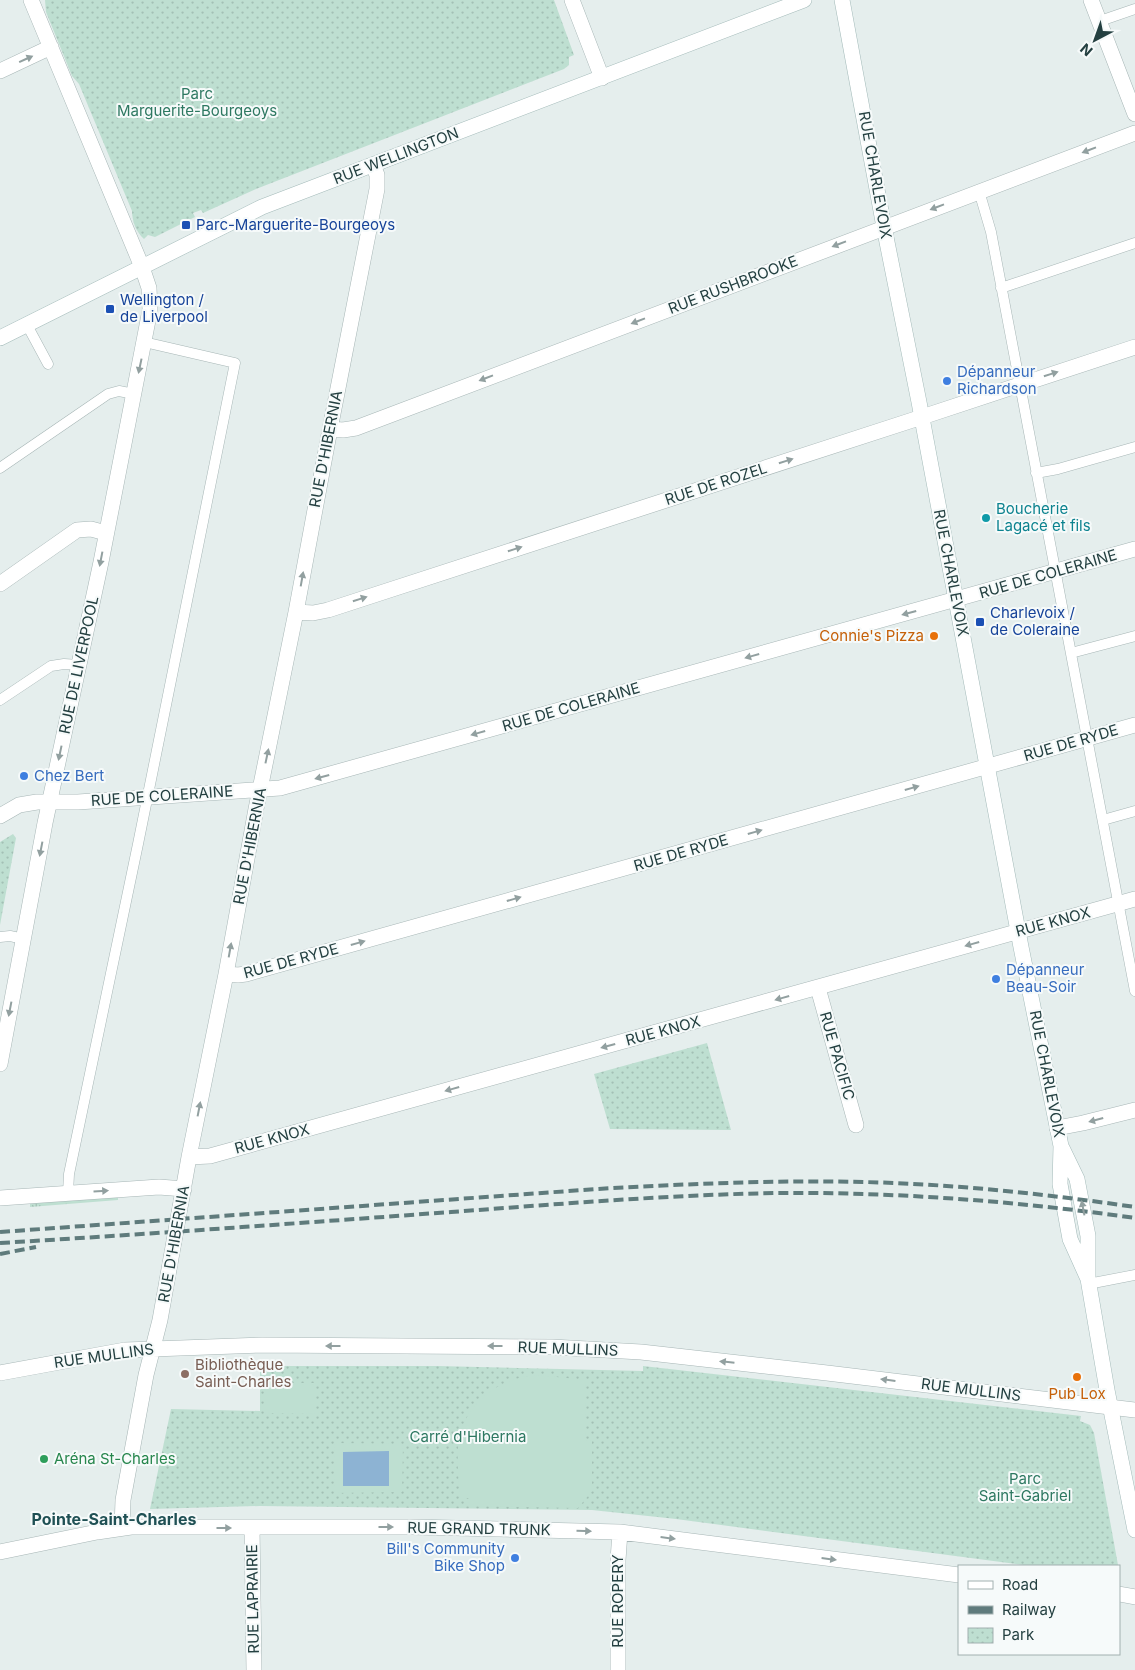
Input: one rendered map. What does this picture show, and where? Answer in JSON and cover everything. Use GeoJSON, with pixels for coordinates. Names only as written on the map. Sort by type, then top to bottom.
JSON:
{"type":"FeatureCollection","features":[{"type":"Feature","properties":{"kind":"street","name":"RUE DE LIVERPOOL"},"geometry":{"type":"LineString","coordinates":[[0,1064],[50,801],[134,394],[149,317],[150,301],[149,288],[142,267],[32,0]]}},
{"type":"Feature","properties":{"kind":"street"},"geometry":{"type":"LineString","coordinates":[[572,0],[602,78]]}},
{"type":"Feature","properties":{"kind":"street","name":"RUE WELLINGTON"},"geometry":{"type":"LineString","coordinates":[[0,338],[262,207],[804,0]]}},
{"type":"Feature","properties":{"kind":"street","name":"RUE CHARLEVOIX"},"geometry":{"type":"LineString","coordinates":[[842,0],[1061,1146],[1060,1184],[1070,1240],[1088,1282],[1110,1407],[1135,1530]]}},
{"type":"Feature","properties":{"kind":"street"},"geometry":{"type":"LineString","coordinates":[[1091,0],[1135,114]]}},
{"type":"Feature","properties":{"kind":"street"},"geometry":{"type":"LineString","coordinates":[[0,71],[51,47]]}},
{"type":"Feature","properties":{"kind":"street","name":"RUE RUSHBROOKE"},"geometry":{"type":"LineString","coordinates":[[330,429],[356,428],[1135,132]]}},
{"type":"Feature","properties":{"kind":"street","name":"RUE D'HIBERNIA"},"geometry":{"type":"LineString","coordinates":[[122,1528],[123,1500],[146,1375],[160,1320],[189,1157],[378,189],[377,175],[373,165]]}},
{"type":"Feature","properties":{"kind":"street","name":"RUE DE ROZEL"},"geometry":{"type":"LineString","coordinates":[[296,612],[313,613],[328,610],[1135,346]]}},
{"type":"Feature","properties":{"kind":"street"},"geometry":{"type":"LineString","coordinates":[[0,584],[77,530],[91,529],[106,533]]}},
{"type":"Feature","properties":{"kind":"street","name":"RUE DE COLERAINE"},"geometry":{"type":"LineString","coordinates":[[0,816],[19,805],[37,802],[78,802],[280,788],[1135,549]]}},
{"type":"Feature","properties":{"kind":"street","name":"RUE DE RYDE"},"geometry":{"type":"LineString","coordinates":[[226,974],[246,974],[1135,725]]}},
{"type":"Feature","properties":{"kind":"street","name":"RUE KNOX"},"geometry":{"type":"LineString","coordinates":[[189,1157],[210,1156],[1135,899]]}},
{"type":"Feature","properties":{"kind":"street","name":"RUE PACIFIC"},"geometry":{"type":"LineString","coordinates":[[818,988],[856,1125]]}},
{"type":"Feature","properties":{"kind":"street"},"geometry":{"type":"LineString","coordinates":[[1057,1128],[1083,1124],[1135,1110]]}},
{"type":"Feature","properties":{"kind":"street"},"geometry":{"type":"LineString","coordinates":[[0,1198],[159,1187],[184,1189]]}},
{"type":"Feature","properties":{"kind":"street","name":"RUE MULLINS"},"geometry":{"type":"LineString","coordinates":[[0,1373],[125,1350],[153,1348],[272,1345],[530,1346],[641,1352],[1135,1410]]}},
{"type":"Feature","properties":{"kind":"street","name":"RUE LAPRAIRIE"},"geometry":{"type":"LineString","coordinates":[[252,1527],[254,1670]]}},
{"type":"Feature","properties":{"kind":"street","name":"RUE GRAND TRUNK"},"geometry":{"type":"LineString","coordinates":[[0,1552],[122,1528],[432,1528],[620,1532],[958,1574]]}},
{"type":"Feature","properties":{"kind":"street","name":"RUE ROPERY"},"geometry":{"type":"LineString","coordinates":[[618,1670],[618,1560],[620,1532]]}},
{"type":"Feature","properties":{"kind":"street"},"geometry":{"type":"LineString","coordinates":[[1120,1594],[1135,1596]]}},
{"type":"Feature","properties":{"kind":"lane"},"geometry":{"type":"LineString","coordinates":[[1100,21],[1135,9]]}},
{"type":"Feature","properties":{"kind":"lane"},"geometry":{"type":"LineString","coordinates":[[979,192],[991,232],[1135,991]]}},
{"type":"Feature","properties":{"kind":"lane"},"geometry":{"type":"LineString","coordinates":[[1001,288],[1135,243]]}},
{"type":"Feature","properties":{"kind":"lane"},"geometry":{"type":"LineString","coordinates":[[27,325],[48,364]]}},
{"type":"Feature","properties":{"kind":"lane"},"geometry":{"type":"LineString","coordinates":[[68,1193],[69,1174],[148,797],[235,363],[144,342]]}},
{"type":"Feature","properties":{"kind":"lane"},"geometry":{"type":"LineString","coordinates":[[0,468],[108,394],[119,391],[134,394]]}},
{"type":"Feature","properties":{"kind":"lane"},"geometry":{"type":"LineString","coordinates":[[1036,473],[1058,469],[1135,447]]}},
{"type":"Feature","properties":{"kind":"lane"},"geometry":{"type":"LineString","coordinates":[[1071,653],[1135,636]]}},
{"type":"Feature","properties":{"kind":"lane"},"geometry":{"type":"LineString","coordinates":[[0,700],[51,666],[64,664],[79,665]]}},
{"type":"Feature","properties":{"kind":"lane"},"geometry":{"type":"LineString","coordinates":[[1103,820],[1135,811]]}},
{"type":"Feature","properties":{"kind":"lane"},"geometry":{"type":"LineString","coordinates":[[0,937],[10,936],[24,939]]}},
{"type":"Feature","properties":{"kind":"lane"},"geometry":{"type":"LineString","coordinates":[[1088,1282],[1135,1274]]}},
{"type":"Feature","properties":{"kind":"green space","name":"Parc Marguerite-Bourgeoys"},"geometry":{"type":"Polygon","coordinates":[[[45,0],[554,0],[574,55],[569,57],[569,65],[564,69],[256,189],[203,213],[201,210],[193,213],[195,217],[155,237],[148,235],[144,239],[135,226],[132,211],[79,84],[72,76],[46,12],[45,0]]]}},
{"type":"Feature","properties":{"kind":"green space"},"geometry":{"type":"Polygon","coordinates":[[[13,834],[16,838],[0,925],[0,842],[13,834]]]}},
{"type":"Feature","properties":{"kind":"green space"},"geometry":{"type":"Polygon","coordinates":[[[707,1043],[731,1130],[610,1129],[594,1074],[707,1043]]]}},
{"type":"Feature","properties":{"kind":"green space"},"geometry":{"type":"Polygon","coordinates":[[[118,1196],[118,1200],[30,1207],[30,1203],[118,1196]]]}},
{"type":"Feature","properties":{"kind":"green space"},"geometry":{"type":"Polygon","coordinates":[[[260,1366],[438,1366],[643,1371],[643,1366],[1081,1416],[1080,1421],[1090,1425],[1094,1433],[1118,1565],[1023,1565],[676,1519],[592,1510],[260,1506],[150,1509],[171,1409],[260,1411],[260,1366]]]}},
{"type":"Feature","properties":{"kind":"green space","name":"Carré d'Hibernia"},"geometry":{"type":"Polygon","coordinates":[[[537,1375],[586,1380],[585,1440],[592,1441],[592,1491],[578,1508],[470,1506],[470,1498],[460,1498],[458,1475],[458,1451],[465,1421],[472,1409],[494,1389],[522,1377],[537,1375]]]}},
{"type":"Feature","properties":{"kind":"green space"},"geometry":{"type":"Polygon","coordinates":[[[264,1383],[316,1383],[316,1414],[264,1413],[264,1383]]]}},
{"type":"Feature","properties":{"kind":"green space"},"geometry":{"type":"Polygon","coordinates":[[[335,1443],[403,1444],[402,1492],[334,1493],[335,1443]]]}},
{"type":"Feature","properties":{"kind":"water"},"geometry":{"type":"Polygon","coordinates":[[[389,1451],[389,1486],[343,1486],[343,1452],[389,1451]]]}},
{"type":"Feature","properties":{"kind":"railway"},"geometry":{"type":"LineString","coordinates":[[0,1232],[597,1189],[763,1182],[863,1182],[965,1187],[1135,1207]]}},
{"type":"Feature","properties":{"kind":"railway"},"geometry":{"type":"LineString","coordinates":[[0,1243],[613,1200],[776,1193],[866,1194],[1001,1202],[1135,1218]]}},
{"type":"Feature","properties":{"kind":"railway"},"geometry":{"type":"LineString","coordinates":[[0,1254],[36,1247]]}},
{"type":"Feature","properties":{"kind":"place","name":"Parc-Marguerite-Bourgeoys"},"geometry":{"type":"Point","coordinates":[186,225]}},
{"type":"Feature","properties":{"kind":"place","name":"Wellington / de Liverpool"},"geometry":{"type":"Point","coordinates":[110,309]}},
{"type":"Feature","properties":{"kind":"place","name":"Dépanneur Richardson"},"geometry":{"type":"Point","coordinates":[947,381]}},
{"type":"Feature","properties":{"kind":"place","name":"Boucherie Lagacé et fils"},"geometry":{"type":"Point","coordinates":[986,518]}},
{"type":"Feature","properties":{"kind":"place","name":"Charlevoix / de Coleraine"},"geometry":{"type":"Point","coordinates":[980,622]}},
{"type":"Feature","properties":{"kind":"place","name":"Connie's Pizza"},"geometry":{"type":"Point","coordinates":[934,636]}},
{"type":"Feature","properties":{"kind":"place","name":"Chez Bert"},"geometry":{"type":"Point","coordinates":[24,776]}},
{"type":"Feature","properties":{"kind":"place","name":"Dépanneur Beau-Soir"},"geometry":{"type":"Point","coordinates":[996,979]}},
{"type":"Feature","properties":{"kind":"place","name":"Bibliothèque Saint-Charles"},"geometry":{"type":"Point","coordinates":[185,1374]}},
{"type":"Feature","properties":{"kind":"place","name":"Pub Lox"},"geometry":{"type":"Point","coordinates":[1077,1377]}},
{"type":"Feature","properties":{"kind":"place","name":"Aréna St-Charles"},"geometry":{"type":"Point","coordinates":[44,1459]}},
{"type":"Feature","properties":{"kind":"place","name":"Bill's Community Bike Shop"},"geometry":{"type":"Point","coordinates":[515,1558]}},
{"type":"Feature","properties":{"kind":"district","name":"Pointe-Saint-Charles"},"geometry":{"type":"Point","coordinates":[114,1519]}},
{"type":"Feature","properties":{"kind":"park label","name":"Parc Saint-Gabriel"},"geometry":{"type":"Point","coordinates":[1025,1488]}}]}
